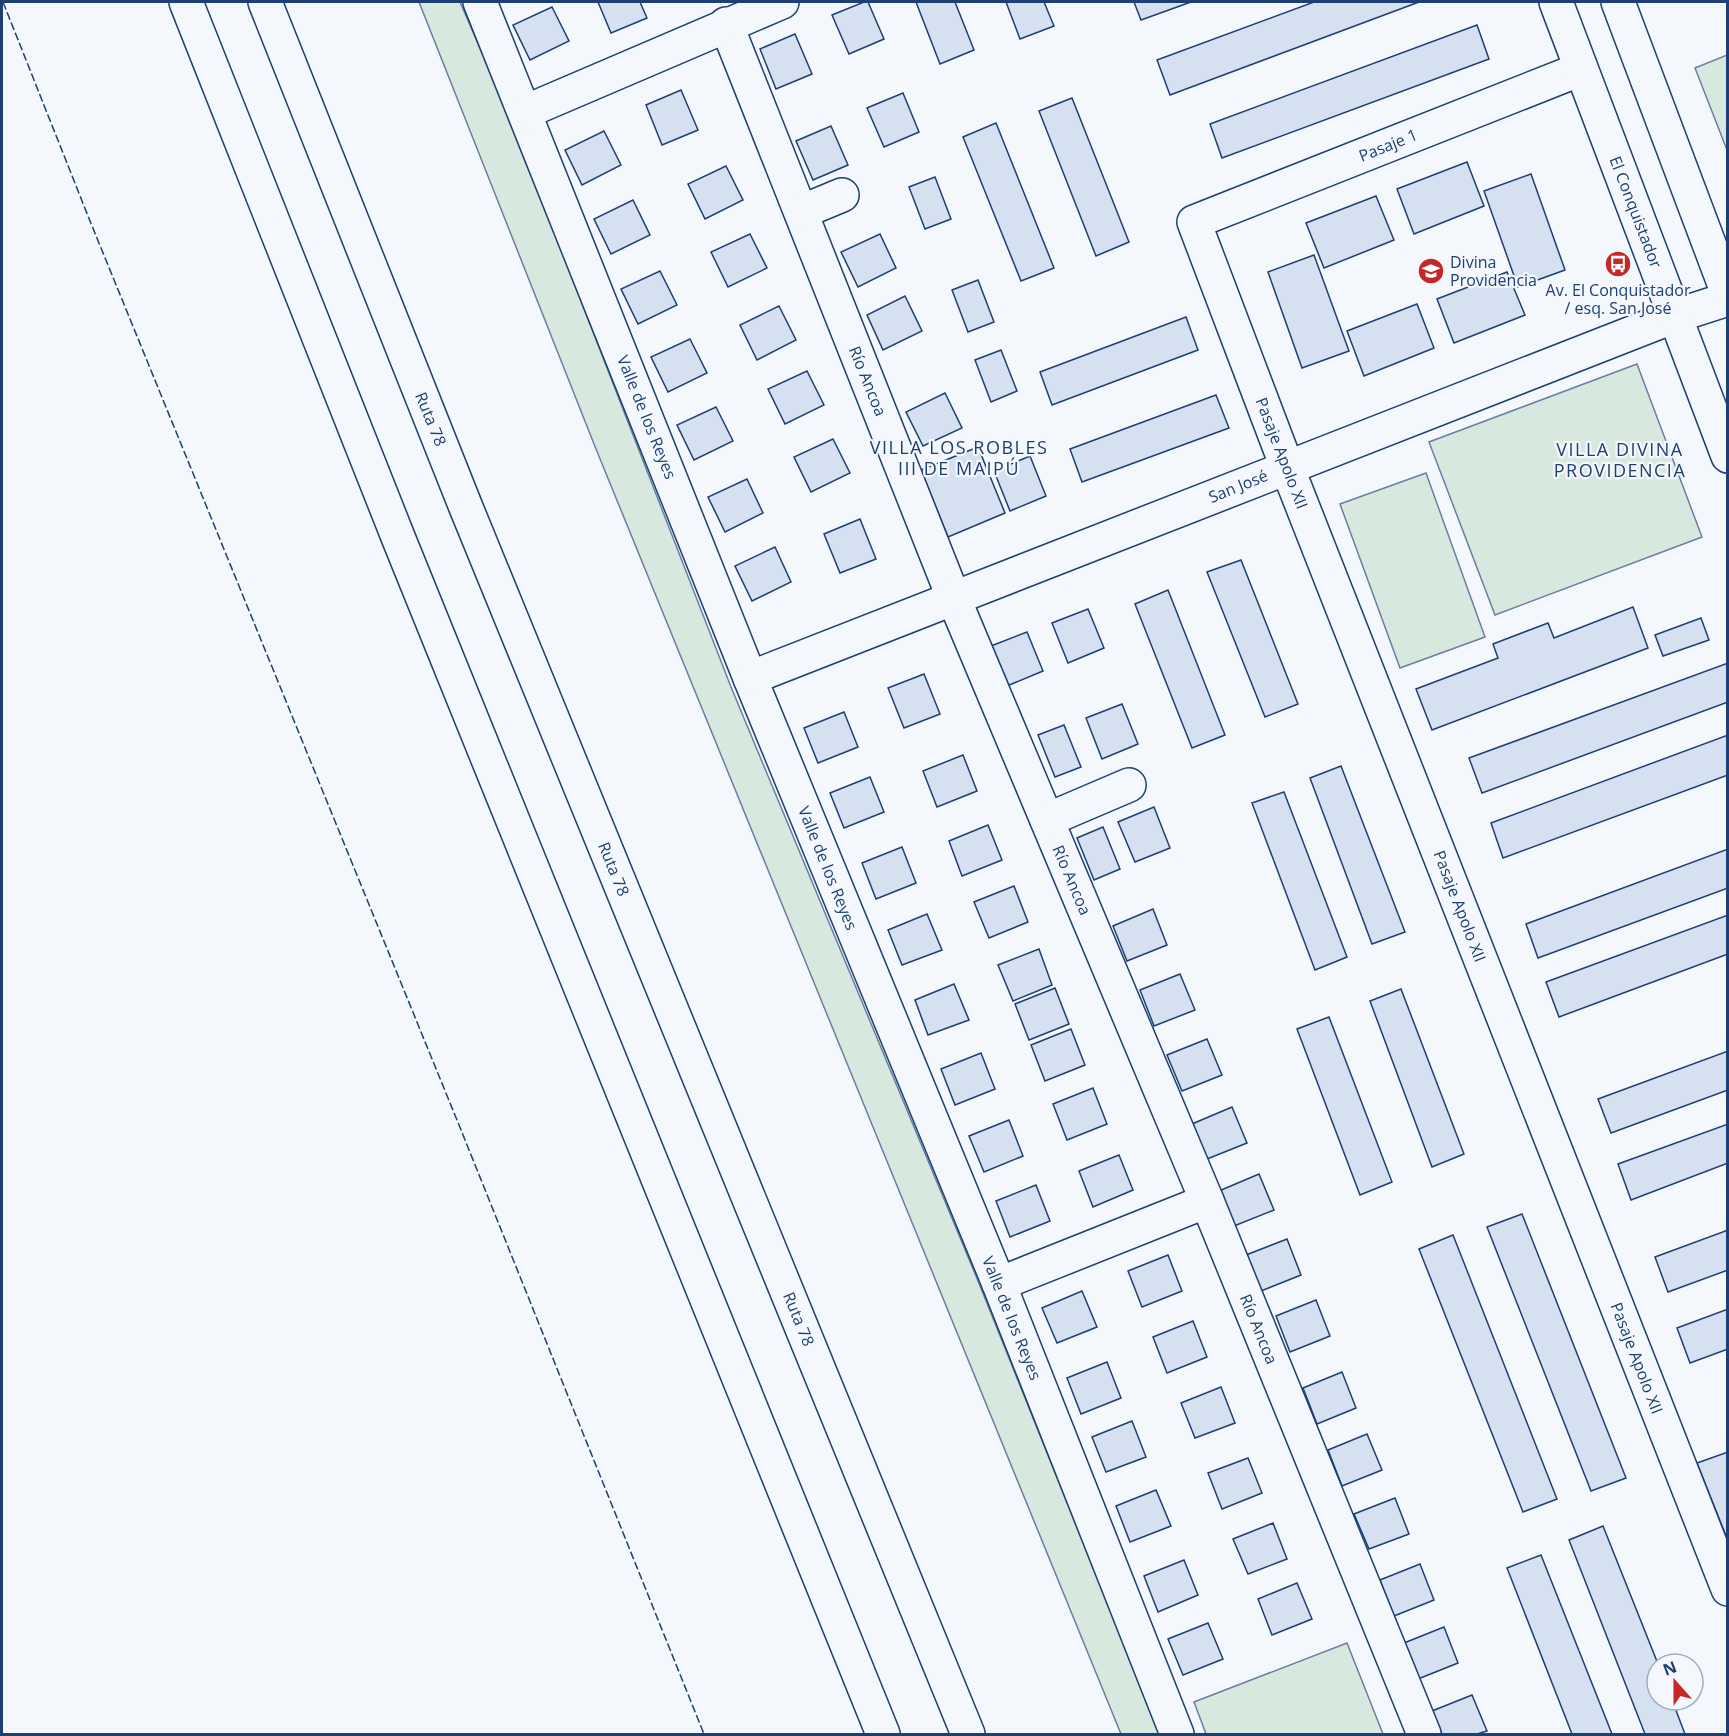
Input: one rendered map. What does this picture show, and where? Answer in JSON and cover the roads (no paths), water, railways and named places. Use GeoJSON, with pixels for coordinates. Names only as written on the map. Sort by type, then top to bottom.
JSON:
{"type":"FeatureCollection","features":[{"type":"Feature","properties":{"kind":"main road"},"geometry":{"type":"LineString","coordinates":[[186,2],[398,537],[883,1734]]}},
{"type":"Feature","properties":{"kind":"main road","name":"Ruta 78"},"geometry":{"type":"LineString","coordinates":[[265,2],[465,506],[968,1734]]}},
{"type":"Feature","properties":{"kind":"main road","name":"Valle de los Reyes"},"geometry":{"type":"LineString","coordinates":[[480,2],[750,678],[999,1284],[1177,1734]]}},
{"type":"Feature","properties":{"kind":"main road"},"geometry":{"type":"LineString","coordinates":[[525,112],[726,24],[782,2]]}},
{"type":"Feature","properties":{"kind":"main road","name":"El Conquistador"},"geometry":{"type":"LineString","coordinates":[[1556,2],[1728,456]]}},
{"type":"Feature","properties":{"kind":"main road"},"geometry":{"type":"LineString","coordinates":[[1618,2],[1728,294]]}},
{"type":"Feature","properties":{"kind":"main road","name":"Río Ancoa"},"geometry":{"type":"LineString","coordinates":[[726,24],[954,599],[1206,1201],[1424,1734]]}},
{"type":"Feature","properties":{"kind":"main road","name":"Pasaje 1"},"geometry":{"type":"LineString","coordinates":[[1194,222],[1581,69]]}},
{"type":"Feature","properties":{"kind":"main road"},"geometry":{"type":"LineString","coordinates":[[801,212],[842,195]]}},
{"type":"Feature","properties":{"kind":"main road","name":"Pasaje Apolo XII"},"geometry":{"type":"LineString","coordinates":[[1194,222],[1287,467],[1728,1589]]}},
{"type":"Feature","properties":{"kind":"main road","name":"San José"},"geometry":{"type":"LineString","coordinates":[[750,678],[1675,316],[1728,299]]}},
{"type":"Feature","properties":{"kind":"main road"},"geometry":{"type":"LineString","coordinates":[[1047,820],[1129,785]]}},
{"type":"Feature","properties":{"kind":"main road"},"geometry":{"type":"LineString","coordinates":[[999,1284],[1206,1201]]}},
{"type":"Feature","properties":{"kind":"place","name":"Av. El Conquistador / esq. San José"},"geometry":{"type":"Point","coordinates":[1618,264]}},
{"type":"Feature","properties":{"kind":"place","name":"Divina Providencia"},"geometry":{"type":"Point","coordinates":[1431,271]}},
{"type":"Feature","properties":{"kind":"district","name":"VILLA LOS ROBLES III DE MAIPÚ"},"geometry":{"type":"Point","coordinates":[959,458]}},
{"type":"Feature","properties":{"kind":"district","name":"VILLA DIVINA PROVIDENCIA"},"geometry":{"type":"Point","coordinates":[1620,460]}}]}
